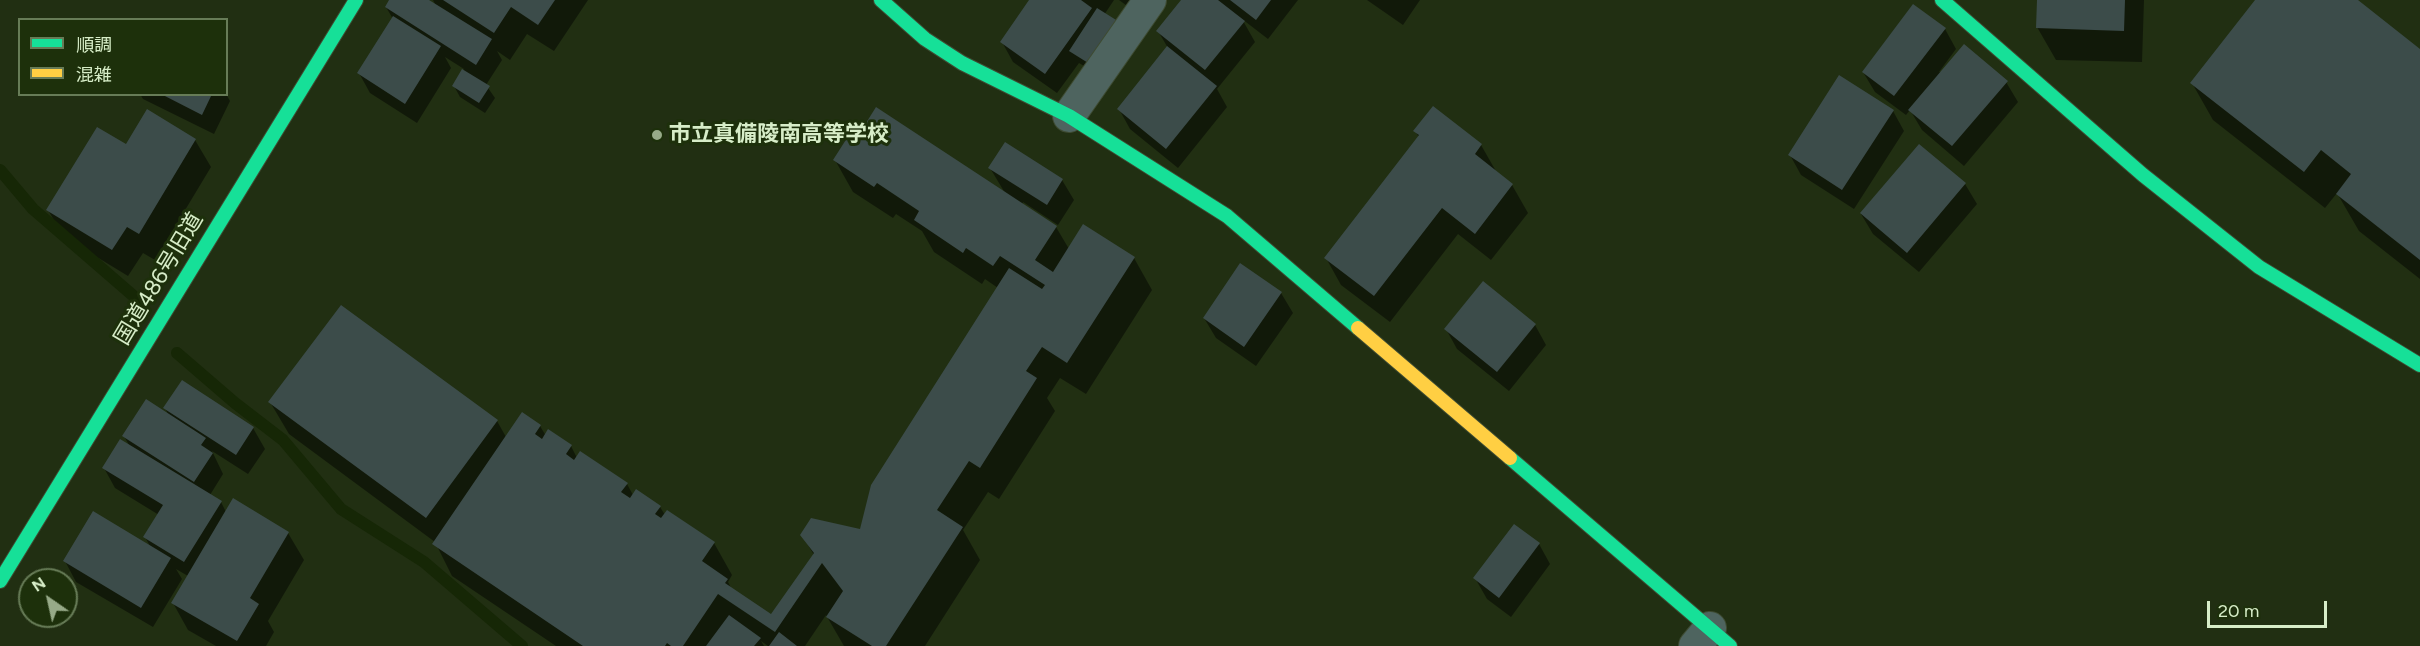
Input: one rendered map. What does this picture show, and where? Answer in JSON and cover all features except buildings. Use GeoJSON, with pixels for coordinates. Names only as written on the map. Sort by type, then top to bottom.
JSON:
{"type":"FeatureCollection","features":[{"type":"Feature","properties":{"kind":"street","name":"国道486号旧道"},"geometry":{"type":"LineString","coordinates":[[0,581],[55,495],[215,227],[356,0]]}},
{"type":"Feature","properties":{"kind":"street"},"geometry":{"type":"LineString","coordinates":[[881,0],[925,39],[962,63],[1069,116],[1227,216],[1712,640]]}},
{"type":"Feature","properties":{"kind":"street"},"geometry":{"type":"LineString","coordinates":[[1069,116],[1150,0]]}},
{"type":"Feature","properties":{"kind":"street"},"geometry":{"type":"LineString","coordinates":[[1942,0],[2143,175],[2259,267],[2420,365]]}},
{"type":"Feature","properties":{"kind":"waterway"},"geometry":{"type":"LineString","coordinates":[[0,170],[33,209],[137,299]]}},
{"type":"Feature","properties":{"kind":"waterway"},"geometry":{"type":"LineString","coordinates":[[177,353],[235,403],[283,440],[341,509],[424,562],[522,646]]}},
{"type":"Feature","properties":{"kind":"traffic: fast"},"geometry":{"type":"LineString","coordinates":[[0,581],[356,0]]}},
{"type":"Feature","properties":{"kind":"traffic: fast"},"geometry":{"type":"LineString","coordinates":[[881,0],[925,39],[962,63],[1069,116],[1227,216],[1358,328]]}},
{"type":"Feature","properties":{"kind":"traffic: fast"},"geometry":{"type":"LineString","coordinates":[[1942,0],[2143,175],[2259,267],[2420,365]]}},
{"type":"Feature","properties":{"kind":"traffic: fast"},"geometry":{"type":"LineString","coordinates":[[1510,458],[1730,646]]}},
{"type":"Feature","properties":{"kind":"traffic: slow"},"geometry":{"type":"LineString","coordinates":[[1358,328],[1510,458]]}},
{"type":"Feature","properties":{"kind":"place","name":"市立真備陵南高等学校"},"geometry":{"type":"Point","coordinates":[657,135]}}]}
